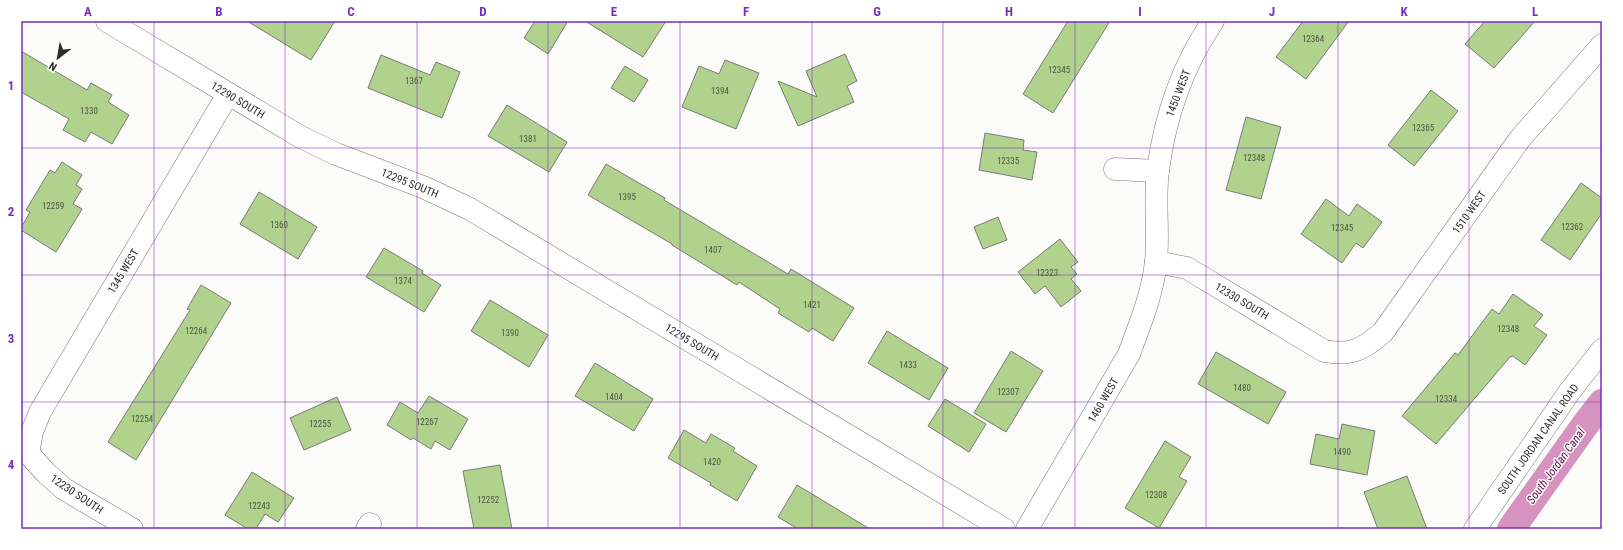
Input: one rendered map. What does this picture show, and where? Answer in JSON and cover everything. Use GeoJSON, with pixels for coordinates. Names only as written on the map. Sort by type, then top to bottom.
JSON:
{"type":"FeatureCollection","features":[{"type":"Feature","properties":{"kind":"street","name":"12290 SOUTH"},"geometry":{"type":"LineString","coordinates":[[107,21],[299,136],[336,154],[373,169]]}},
{"type":"Feature","properties":{"kind":"street","name":"1450 WEST"},"geometry":{"type":"LineString","coordinates":[[1156,262],[1158,171],[1166,126],[1181,82],[1200,40],[1213,21]]}},
{"type":"Feature","properties":{"kind":"street","name":"1510 WEST"},"geometry":{"type":"LineString","coordinates":[[1324,350],[1339,354],[1353,352],[1370,344],[1383,332],[1519,140],[1602,45]]}},
{"type":"Feature","properties":{"kind":"street","name":"1345 WEST"},"geometry":{"type":"LineString","coordinates":[[28,453],[32,432],[40,412],[228,94]]}},
{"type":"Feature","properties":{"kind":"street"},"geometry":{"type":"LineString","coordinates":[[1115,168],[1158,171]]}},
{"type":"Feature","properties":{"kind":"street","name":"12295 SOUTH"},"geometry":{"type":"LineString","coordinates":[[373,169],[423,187],[470,209],[1004,529]]}},
{"type":"Feature","properties":{"kind":"street","name":"12330 SOUTH"},"geometry":{"type":"LineString","coordinates":[[1156,262],[1187,268],[1324,350]]}},
{"type":"Feature","properties":{"kind":"street","name":"1460 WEST"},"geometry":{"type":"LineString","coordinates":[[1027,529],[1129,354],[1150,293],[1156,262]]}},
{"type":"Feature","properties":{"kind":"street","name":"SOUTH JORDAN CANAL ROAD"},"geometry":{"type":"LineString","coordinates":[[1476,529],[1570,391],[1602,350]]}},
{"type":"Feature","properties":{"kind":"street","name":"12230 SOUTH"},"geometry":{"type":"LineString","coordinates":[[28,453],[45,472],[64,489],[132,529]]}},
{"type":"Feature","properties":{"kind":"building"},"geometry":{"type":"Polygon","coordinates":[[[247,21],[335,21],[311,60],[247,21]]]}},
{"type":"Feature","properties":{"kind":"building"},"geometry":{"type":"Polygon","coordinates":[[[535,21],[568,21],[548,54],[524,38],[535,21]]]}},
{"type":"Feature","properties":{"kind":"building"},"geometry":{"type":"Polygon","coordinates":[[[585,21],[666,21],[643,57],[585,21]]]}},
{"type":"Feature","properties":{"kind":"building"},"geometry":{"type":"Polygon","coordinates":[[[1068,21],[1110,21],[1053,113],[1023,94],[1068,21]]]}},
{"type":"Feature","properties":{"kind":"building"},"geometry":{"type":"Polygon","coordinates":[[[1303,21],[1349,21],[1306,79],[1276,57],[1303,21]]]}},
{"type":"Feature","properties":{"kind":"building"},"geometry":{"type":"Polygon","coordinates":[[[1485,21],[1535,21],[1494,68],[1465,44],[1485,21]]]}},
{"type":"Feature","properties":{"kind":"building"},"geometry":{"type":"Polygon","coordinates":[[[21,51],[87,90],[91,83],[112,95],[108,102],[129,115],[112,144],[91,132],[85,142],[63,130],[69,119],[21,92],[21,51]]]}},
{"type":"Feature","properties":{"kind":"building"},"geometry":{"type":"Polygon","coordinates":[[[845,54],[857,81],[847,86],[854,102],[798,126],[778,81],[817,97],[806,71],[845,54]]]}},
{"type":"Feature","properties":{"kind":"building"},"geometry":{"type":"Polygon","coordinates":[[[381,55],[430,75],[436,62],[460,72],[442,118],[368,88],[381,55]]]}},
{"type":"Feature","properties":{"kind":"building"},"geometry":{"type":"Polygon","coordinates":[[[725,60],[759,73],[736,129],[682,107],[699,66],[719,74],[725,60]]]}},
{"type":"Feature","properties":{"kind":"building"},"geometry":{"type":"Polygon","coordinates":[[[625,66],[648,80],[634,102],[611,88],[625,66]]]}},
{"type":"Feature","properties":{"kind":"building"},"geometry":{"type":"Polygon","coordinates":[[[1431,90],[1458,111],[1414,166],[1388,145],[1431,90]]]}},
{"type":"Feature","properties":{"kind":"building"},"geometry":{"type":"Polygon","coordinates":[[[507,105],[567,142],[549,172],[488,136],[507,105]]]}},
{"type":"Feature","properties":{"kind":"building"},"geometry":{"type":"Polygon","coordinates":[[[1246,117],[1281,127],[1261,199],[1226,190],[1246,117]]]}},
{"type":"Feature","properties":{"kind":"building"},"geometry":{"type":"Polygon","coordinates":[[[985,133],[1024,140],[1023,150],[1037,152],[1032,180],[979,170],[985,133]]]}},
{"type":"Feature","properties":{"kind":"building"},"geometry":{"type":"Polygon","coordinates":[[[62,162],[82,175],[76,185],[82,189],[73,204],[82,209],[56,252],[21,230],[21,228],[30,212],[26,210],[50,170],[55,173],[62,162]]]}},
{"type":"Feature","properties":{"kind":"building"},"geometry":{"type":"Polygon","coordinates":[[[606,164],[665,198],[664,200],[788,274],[791,269],[854,308],[833,341],[812,328],[809,332],[778,313],[780,309],[739,282],[737,285],[672,244],[588,195],[606,164]]]}},
{"type":"Feature","properties":{"kind":"building"},"geometry":{"type":"Polygon","coordinates":[[[1581,183],[1602,198],[1602,213],[1570,260],[1541,240],[1581,183]]]}},
{"type":"Feature","properties":{"kind":"building"},"geometry":{"type":"Polygon","coordinates":[[[259,192],[317,227],[298,259],[240,224],[259,192]]]}},
{"type":"Feature","properties":{"kind":"building"},"geometry":{"type":"Polygon","coordinates":[[[1326,199],[1349,216],[1357,204],[1382,222],[1363,248],[1356,243],[1342,263],[1301,234],[1326,199]]]}},
{"type":"Feature","properties":{"kind":"building"},"geometry":{"type":"Polygon","coordinates":[[[998,217],[1007,240],[983,249],[974,227],[998,217]]]}},
{"type":"Feature","properties":{"kind":"building"},"geometry":{"type":"Polygon","coordinates":[[[1060,239],[1078,262],[1071,267],[1077,274],[1071,279],[1081,291],[1061,307],[1045,286],[1035,294],[1018,272],[1060,239]]]}},
{"type":"Feature","properties":{"kind":"building"},"geometry":{"type":"Polygon","coordinates":[[[384,248],[423,271],[422,273],[441,285],[424,312],[366,277],[384,248]]]}},
{"type":"Feature","properties":{"kind":"building"},"geometry":{"type":"Polygon","coordinates":[[[201,285],[231,303],[136,460],[108,442],[190,310],[187,309],[201,285]]]}},
{"type":"Feature","properties":{"kind":"building"},"geometry":{"type":"Polygon","coordinates":[[[1513,294],[1543,315],[1534,326],[1547,335],[1525,365],[1513,356],[1510,357],[1436,444],[1402,416],[1455,353],[1458,355],[1492,309],[1499,314],[1513,294]]]}},
{"type":"Feature","properties":{"kind":"building"},"geometry":{"type":"Polygon","coordinates":[[[490,300],[548,335],[529,367],[471,331],[490,300]]]}},
{"type":"Feature","properties":{"kind":"building"},"geometry":{"type":"Polygon","coordinates":[[[887,331],[948,368],[929,400],[868,363],[887,331]]]}},
{"type":"Feature","properties":{"kind":"building"},"geometry":{"type":"Polygon","coordinates":[[[1011,351],[1043,371],[1006,432],[974,413],[1011,351]]]}},
{"type":"Feature","properties":{"kind":"building"},"geometry":{"type":"Polygon","coordinates":[[[1216,352],[1286,392],[1268,424],[1198,384],[1216,352]]]}},
{"type":"Feature","properties":{"kind":"building"},"geometry":{"type":"Polygon","coordinates":[[[595,363],[653,399],[634,431],[575,396],[595,363]]]}},
{"type":"Feature","properties":{"kind":"building"},"geometry":{"type":"Polygon","coordinates":[[[429,396],[468,419],[450,450],[435,441],[431,449],[413,438],[411,440],[387,425],[400,402],[418,413],[429,396]]]}},
{"type":"Feature","properties":{"kind":"building"},"geometry":{"type":"Polygon","coordinates":[[[337,397],[351,430],[304,450],[290,418],[337,397]]]}},
{"type":"Feature","properties":{"kind":"building"},"geometry":{"type":"Polygon","coordinates":[[[945,399],[986,424],[969,452],[928,426],[945,399]]]}},
{"type":"Feature","properties":{"kind":"building"},"geometry":{"type":"Polygon","coordinates":[[[1342,424],[1375,431],[1367,475],[1310,464],[1316,434],[1339,439],[1342,424]]]}},
{"type":"Feature","properties":{"kind":"building"},"geometry":{"type":"Polygon","coordinates":[[[684,430],[706,443],[711,434],[735,448],[733,451],[757,466],[737,501],[710,485],[711,483],[668,458],[684,430]]]}},
{"type":"Feature","properties":{"kind":"building"},"geometry":{"type":"Polygon","coordinates":[[[1165,441],[1191,457],[1179,477],[1187,481],[1159,528],[1125,508],[1165,441]]]}},
{"type":"Feature","properties":{"kind":"building"},"geometry":{"type":"Polygon","coordinates":[[[500,465],[512,529],[474,529],[463,471],[500,465]]]}},
{"type":"Feature","properties":{"kind":"building"},"geometry":{"type":"Polygon","coordinates":[[[252,472],[294,498],[278,522],[265,514],[256,529],[248,529],[225,515],[252,472]]]}},
{"type":"Feature","properties":{"kind":"building"},"geometry":{"type":"Polygon","coordinates":[[[1407,476],[1427,529],[1378,529],[1364,492],[1407,476]]]}},
{"type":"Feature","properties":{"kind":"building"},"geometry":{"type":"Polygon","coordinates":[[[797,485],[870,529],[798,529],[778,517],[797,485]]]}},
{"type":"Feature","properties":{"kind":"waterway","name":"South Jordan Canal"},"geometry":{"type":"LineString","coordinates":[[1511,529],[1602,403]]}}]}
